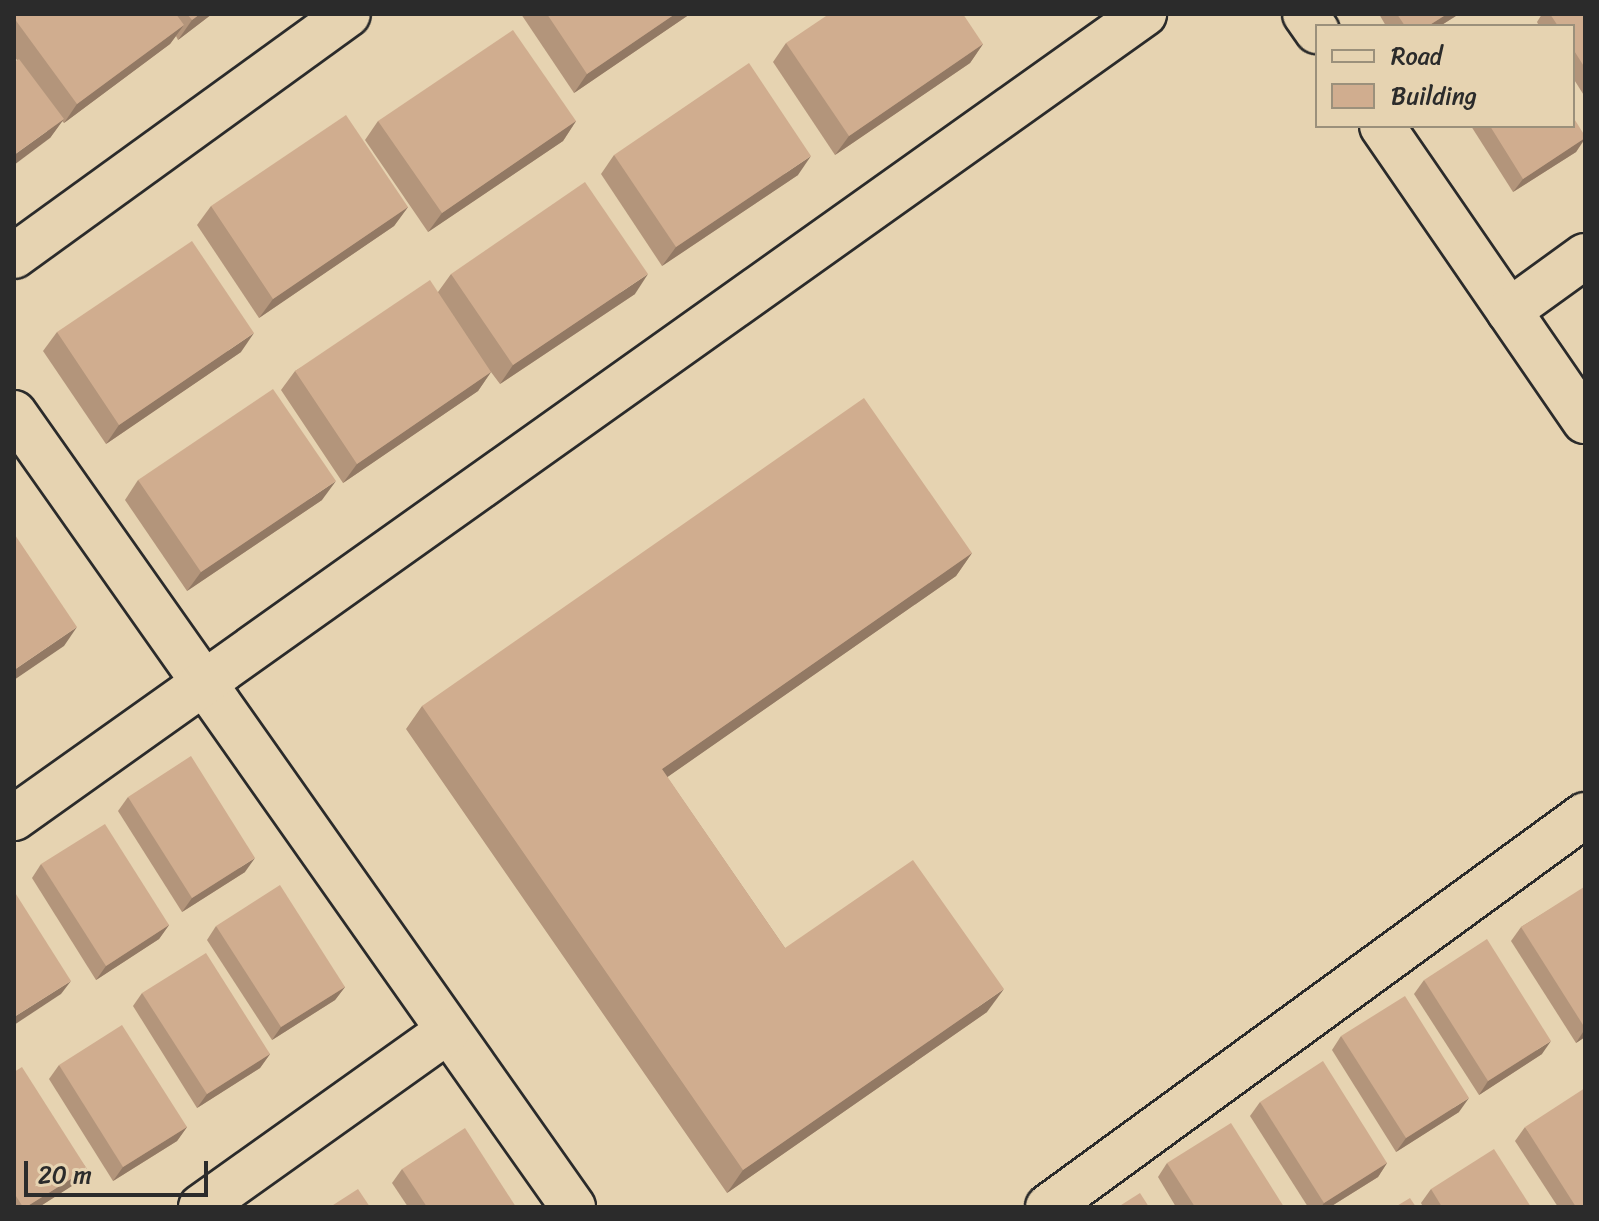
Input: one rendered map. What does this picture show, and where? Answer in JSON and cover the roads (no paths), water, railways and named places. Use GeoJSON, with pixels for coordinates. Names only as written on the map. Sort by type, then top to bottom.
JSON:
{"type":"FeatureCollection","features":[{"type":"Feature","properties":{"kind":"street"},"geometry":{"type":"LineString","coordinates":[[14,256],[348,14]]}},
{"type":"Feature","properties":{"kind":"street"},"geometry":{"type":"LineString","coordinates":[[14,818],[1144,14]]}},
{"type":"Feature","properties":{"kind":"street"},"geometry":{"type":"LineString","coordinates":[[1383,128],[1585,421]]}},
{"type":"Feature","properties":{"kind":"street"},"geometry":{"type":"LineString","coordinates":[[1509,311],[1585,256]]}},
{"type":"Feature","properties":{"kind":"street"},"geometry":{"type":"LineString","coordinates":[[14,413],[573,1207]]}},
{"type":"Feature","properties":{"kind":"street"},"geometry":{"type":"LineString","coordinates":[[1048,1207],[1585,815]]}},
{"type":"Feature","properties":{"kind":"street"},"geometry":{"type":"LineString","coordinates":[[201,1207],[448,1031]]}}]}
